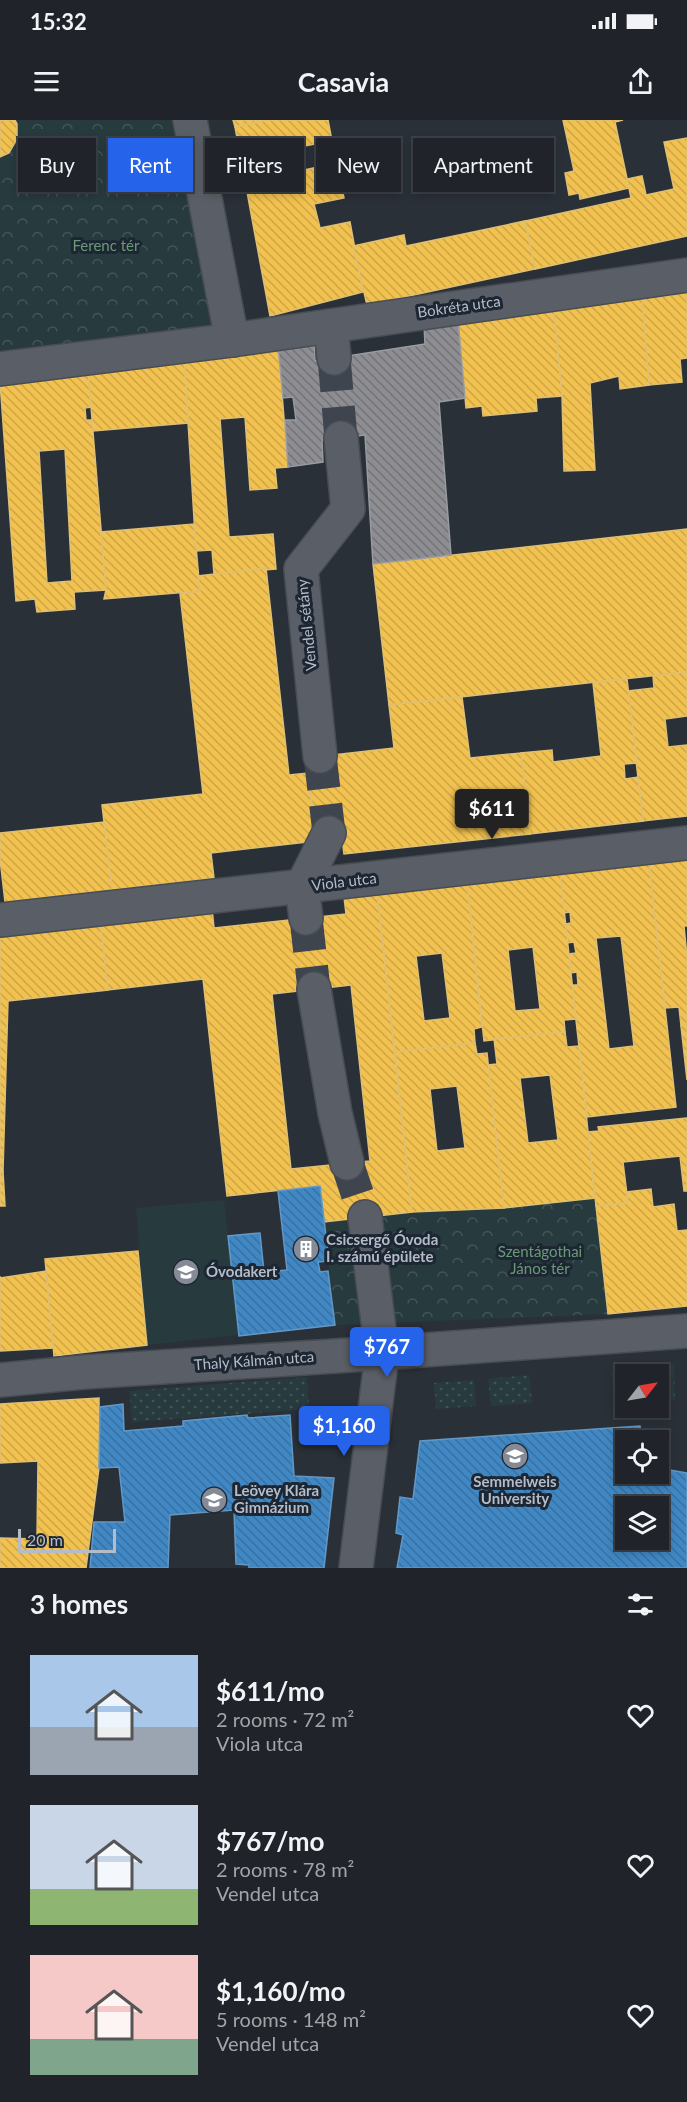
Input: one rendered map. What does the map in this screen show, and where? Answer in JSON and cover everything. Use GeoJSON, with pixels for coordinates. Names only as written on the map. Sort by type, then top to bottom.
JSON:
{"type":"FeatureCollection","features":[{"type":"Feature","properties":{"kind":"street"},"geometry":{"type":"LineString","coordinates":[[0,369],[232,340],[190,120]]}},
{"type":"Feature","properties":{"kind":"street","name":"Bokréta utca"},"geometry":{"type":"LineString","coordinates":[[232,340],[687,274]]}},
{"type":"Feature","properties":{"kind":"street"},"geometry":{"type":"LineString","coordinates":[[331,326],[334,358]]}},
{"type":"Feature","properties":{"kind":"street","name":"Vendel sétány"},"geometry":{"type":"LineString","coordinates":[[320,756],[301,569],[348,508],[341,438]]}},
{"type":"Feature","properties":{"kind":"street"},"geometry":{"type":"LineString","coordinates":[[304,903],[329,833]]}},
{"type":"Feature","properties":{"kind":"street","name":"Viola utca"},"geometry":{"type":"LineString","coordinates":[[0,920],[304,903],[687,843]]}},
{"type":"Feature","properties":{"kind":"street"},"geometry":{"type":"LineString","coordinates":[[314,989],[334,1113],[347,1163]]}},
{"type":"Feature","properties":{"kind":"street"},"geometry":{"type":"LineString","coordinates":[[356,1568],[382,1353],[365,1217]]}},
{"type":"Feature","properties":{"kind":"street","name":"Thaly Kálmán utca"},"geometry":{"type":"LineString","coordinates":[[0,1380],[84,1372],[687,1330]]}},
{"type":"Feature","properties":{"kind":"green space","name":"Ferenc tér"},"geometry":{"type":"Polygon","coordinates":[[[0,120],[190,120],[232,340],[0,369],[0,120]]]}},
{"type":"Feature","properties":{"kind":"green space","name":"Szentágothai János tér"},"geometry":{"type":"Polygon","coordinates":[[[595,1198],[608,1314],[335,1325],[324,1222],[412,1212],[504,1208],[595,1198]]]}},
{"type":"Feature","properties":{"kind":"green space","name":"Óvodakert"},"geometry":{"type":"Polygon","coordinates":[[[224,1200],[239,1335],[147,1345],[136,1208],[224,1200]]]}},
{"type":"Feature","properties":{"kind":"green space"},"geometry":{"type":"Polygon","coordinates":[[[674,1364],[675,1400],[669,1400],[669,1365],[674,1364]]]}},
{"type":"Feature","properties":{"kind":"green space"},"geometry":{"type":"Polygon","coordinates":[[[611,1371],[615,1371],[615,1404],[611,1371]]]}},
{"type":"Feature","properties":{"kind":"green space"},"geometry":{"type":"Polygon","coordinates":[[[529,1375],[532,1403],[491,1406],[488,1379],[529,1375]]]}},
{"type":"Feature","properties":{"kind":"green space"},"geometry":{"type":"Polygon","coordinates":[[[307,1377],[309,1409],[132,1422],[129,1391],[307,1377]]]}},
{"type":"Feature","properties":{"kind":"green space"},"geometry":{"type":"Polygon","coordinates":[[[474,1380],[476,1406],[436,1409],[434,1383],[474,1380]]]}},
{"type":"Feature","properties":{"kind":"building: Homes"},"geometry":{"type":"Polygon","coordinates":[[[0,120],[15,120],[17,139],[9,153],[0,157],[0,120]]]}},
{"type":"Feature","properties":{"kind":"building: Homes"},"geometry":{"type":"Polygon","coordinates":[[[233,120],[268,120],[235,127],[233,120]]]}},
{"type":"Feature","properties":{"kind":"building: Homes"},"geometry":{"type":"Polygon","coordinates":[[[268,120],[328,120],[331,138],[316,138],[316,144],[304,146],[304,138],[237,138],[235,127],[268,120]]]}},
{"type":"Feature","properties":{"kind":"building: Homes"},"geometry":{"type":"Polygon","coordinates":[[[563,120],[623,120],[615,122],[629,188],[580,199],[579,193],[569,195],[565,173],[574,171],[563,120]]]}},
{"type":"Feature","properties":{"kind":"building: Homes"},"geometry":{"type":"Polygon","coordinates":[[[687,138],[687,236],[535,269],[525,221],[631,198],[627,179],[642,176],[646,195],[674,189],[664,142],[687,138]]]}},
{"type":"Feature","properties":{"kind":"building: Homes"},"geometry":{"type":"Polygon","coordinates":[[[316,167],[316,192],[343,192],[344,198],[314,204],[320,228],[350,222],[363,292],[270,316],[247,192],[304,192],[304,170],[316,167]]]}},
{"type":"Feature","properties":{"kind":"building: Homes"},"geometry":{"type":"Polygon","coordinates":[[[525,221],[535,269],[367,305],[353,246],[404,235],[406,246],[525,221]]]}},
{"type":"Feature","properties":{"kind":"building: Homes"},"geometry":{"type":"Polygon","coordinates":[[[687,285],[687,358],[680,359],[682,382],[649,385],[642,298],[677,295],[676,286],[687,285]]]}},
{"type":"Feature","properties":{"kind":"building: Homes"},"geometry":{"type":"Polygon","coordinates":[[[642,298],[649,385],[620,389],[619,376],[590,383],[595,470],[564,471],[562,396],[554,311],[642,298]]]}},
{"type":"Feature","properties":{"kind":"building: Homes"},"geometry":{"type":"Polygon","coordinates":[[[554,311],[562,396],[536,398],[537,411],[483,416],[482,406],[466,408],[458,320],[554,311]]]}},
{"type":"Feature","properties":{"kind":"building: Homes"},"geometry":{"type":"Polygon","coordinates":[[[278,345],[288,467],[275,468],[277,488],[250,490],[245,417],[220,419],[229,537],[273,534],[276,569],[214,574],[212,550],[196,551],[184,357],[278,345]]]}},
{"type":"Feature","properties":{"kind":"building: Homes"},"geometry":{"type":"Polygon","coordinates":[[[184,357],[188,423],[93,431],[88,370],[184,357]]]}},
{"type":"Feature","properties":{"kind":"building: Homes"},"geometry":{"type":"Polygon","coordinates":[[[88,370],[91,407],[85,408],[86,420],[92,420],[106,590],[74,592],[75,609],[37,612],[35,599],[16,601],[0,382],[88,370]],[[65,449],[39,451],[47,583],[72,581],[65,449]]]}},
{"type":"Feature","properties":{"kind":"building: Homes"},"geometry":{"type":"Polygon","coordinates":[[[194,524],[200,591],[104,599],[106,590],[101,532],[194,524]]]}},
{"type":"Feature","properties":{"kind":"building: Homes"},"geometry":{"type":"Polygon","coordinates":[[[687,529],[687,672],[389,705],[373,564],[687,529]]]}},
{"type":"Feature","properties":{"kind":"building: Homes"},"geometry":{"type":"Polygon","coordinates":[[[266,568],[289,775],[308,773],[316,841],[211,853],[214,878],[112,890],[102,805],[203,794],[180,594],[200,591],[198,576],[266,568]]]}},
{"type":"Feature","properties":{"kind":"building: Homes"},"geometry":{"type":"Polygon","coordinates":[[[687,672],[687,716],[665,719],[668,747],[687,745],[687,816],[643,821],[628,691],[654,688],[653,676],[687,672]]]}},
{"type":"Feature","properties":{"kind":"building: Homes"},"geometry":{"type":"Polygon","coordinates":[[[627,679],[637,763],[624,764],[625,779],[638,777],[643,821],[530,834],[521,753],[552,750],[553,762],[601,756],[593,683],[627,679]]]}},
{"type":"Feature","properties":{"kind":"building: Homes"},"geometry":{"type":"Polygon","coordinates":[[[462,697],[470,758],[521,753],[530,834],[344,854],[341,832],[315,835],[307,758],[394,748],[389,705],[462,697]]]}},
{"type":"Feature","properties":{"kind":"building: Homes"},"geometry":{"type":"Polygon","coordinates":[[[104,822],[112,890],[5,902],[0,859],[0,833],[104,822]]]}},
{"type":"Feature","properties":{"kind":"building: Homes"},"geometry":{"type":"Polygon","coordinates":[[[687,859],[687,926],[684,926],[687,957],[687,1025],[681,1026],[679,1007],[665,1008],[649,863],[687,859]]]}},
{"type":"Feature","properties":{"kind":"building: Homes"},"geometry":{"type":"Polygon","coordinates":[[[649,863],[676,1107],[587,1117],[572,985],[578,985],[577,972],[571,973],[569,954],[576,953],[574,942],[567,943],[565,924],[571,923],[570,912],[564,913],[560,872],[649,863]],[[621,936],[596,938],[609,1049],[634,1046],[621,936]]]}},
{"type":"Feature","properties":{"kind":"building: Homes"},"geometry":{"type":"Polygon","coordinates":[[[560,872],[576,1019],[564,1020],[565,1032],[484,1041],[467,882],[560,872]],[[533,947],[508,950],[515,1011],[540,1009],[533,947]]]}},
{"type":"Feature","properties":{"kind":"building: Homes"},"geometry":{"type":"Polygon","coordinates":[[[467,882],[482,1027],[474,1029],[475,1043],[395,1052],[377,893],[467,882]],[[442,953],[416,956],[424,1021],[450,1018],[442,953]]]}},
{"type":"Feature","properties":{"kind":"building: Homes"},"geometry":{"type":"Polygon","coordinates":[[[377,893],[412,1212],[324,1222],[320,1186],[227,1196],[203,979],[108,990],[100,920],[212,908],[214,928],[346,914],[344,897],[377,893]],[[351,985],[272,994],[291,1169],[370,1161],[351,985]]]}},
{"type":"Feature","properties":{"kind":"building: Homes"},"geometry":{"type":"Polygon","coordinates":[[[100,920],[108,990],[8,1001],[3,1171],[0,1171],[0,934],[100,920]]]}},
{"type":"Feature","properties":{"kind":"building: Homes"},"geometry":{"type":"Polygon","coordinates":[[[687,1025],[687,1080],[681,1026],[687,1025]]]}},
{"type":"Feature","properties":{"kind":"building: Homes"},"geometry":{"type":"Polygon","coordinates":[[[565,1032],[567,1047],[579,1046],[595,1198],[504,1208],[488,1065],[497,1064],[494,1039],[565,1032]],[[550,1075],[520,1078],[528,1143],[558,1140],[550,1075]]]}},
{"type":"Feature","properties":{"kind":"building: Homes"},"geometry":{"type":"Polygon","coordinates":[[[475,1043],[477,1054],[487,1053],[504,1208],[412,1212],[395,1052],[475,1043]],[[457,1086],[430,1089],[437,1151],[465,1148],[457,1086]]]}},
{"type":"Feature","properties":{"kind":"building: Homes"},"geometry":{"type":"Polygon","coordinates":[[[687,1118],[687,1191],[684,1191],[680,1156],[623,1162],[628,1203],[596,1206],[588,1132],[599,1131],[598,1127],[687,1118]]]}},
{"type":"Feature","properties":{"kind":"building: Homes"},"geometry":{"type":"Polygon","coordinates":[[[0,1171],[3,1171],[5,1206],[0,1206],[0,1171]]]}},
{"type":"Feature","properties":{"kind":"building: Homes"},"geometry":{"type":"Polygon","coordinates":[[[651,1189],[653,1207],[674,1204],[677,1231],[687,1230],[687,1306],[608,1314],[596,1206],[628,1203],[627,1192],[651,1189]]]}},
{"type":"Feature","properties":{"kind":"building: Homes"},"geometry":{"type":"Polygon","coordinates":[[[138,1251],[147,1345],[54,1356],[45,1259],[138,1251]]]}},
{"type":"Feature","properties":{"kind":"building: Homes"},"geometry":{"type":"Polygon","coordinates":[[[46,1271],[53,1348],[0,1351],[0,1278],[46,1271]]]}},
{"type":"Feature","properties":{"kind":"building: Homes"},"geometry":{"type":"Polygon","coordinates":[[[99,1398],[99,1468],[86,1568],[0,1568],[0,1538],[37,1539],[38,1461],[0,1463],[0,1404],[99,1398]]]}},
{"type":"Feature","properties":{"kind":"building: Schools","name":"Csicsergő Óvoda I. számú épülete"},"geometry":{"type":"Polygon","coordinates":[[[320,1186],[329,1261],[318,1262],[320,1272],[328,1271],[335,1325],[239,1336],[228,1236],[260,1233],[264,1272],[287,1270],[278,1191],[320,1186]]]}},
{"type":"Feature","properties":{"kind":"building: Schools","name":"Leövey Klára Gimnázium"},"geometry":{"type":"Polygon","coordinates":[[[123,1404],[124,1431],[183,1426],[183,1421],[247,1415],[248,1418],[290,1415],[294,1476],[334,1478],[324,1568],[249,1568],[249,1565],[236,1564],[234,1510],[170,1515],[168,1568],[90,1568],[94,1522],[125,1522],[119,1467],[99,1468],[100,1407],[123,1404]]]}},
{"type":"Feature","properties":{"kind":"building: Schools"},"geometry":{"type":"Polygon","coordinates":[[[640,1426],[640,1430],[615,1430],[615,1484],[669,1484],[669,1470],[687,1473],[687,1568],[397,1568],[403,1535],[396,1533],[400,1497],[413,1499],[420,1441],[640,1426]]]}},
{"type":"Feature","properties":{"kind":"building: Industry"},"geometry":{"type":"Polygon","coordinates":[[[458,320],[465,398],[439,402],[451,555],[373,564],[365,435],[322,440],[323,462],[288,467],[285,420],[296,420],[293,397],[283,398],[278,345],[314,340],[315,361],[425,344],[424,325],[458,320]]]}},
{"type":"Feature","properties":{"kind":"tunnel"},"geometry":{"type":"LineString","coordinates":[[334,358],[341,438]]}},
{"type":"Feature","properties":{"kind":"tunnel"},"geometry":{"type":"LineString","coordinates":[[320,756],[329,833]]}},
{"type":"Feature","properties":{"kind":"tunnel"},"geometry":{"type":"LineString","coordinates":[[306,918],[314,989]]}},
{"type":"Feature","properties":{"kind":"tunnel"},"geometry":{"type":"LineString","coordinates":[[347,1163],[365,1217]]}},
{"type":"Feature","properties":{"kind":"place","name":"Csicsergő Óvoda I. számú épülete"},"geometry":{"type":"Point","coordinates":[306,1249]}},
{"type":"Feature","properties":{"kind":"place","name":"Óvodakert"},"geometry":{"type":"Point","coordinates":[186,1272]}},
{"type":"Feature","properties":{"kind":"place","name":"Semmelweis University"},"geometry":{"type":"Point","coordinates":[515,1456]}},
{"type":"Feature","properties":{"kind":"place","name":"Leövey Klára Gimnázium"},"geometry":{"type":"Point","coordinates":[214,1500]}}]}
